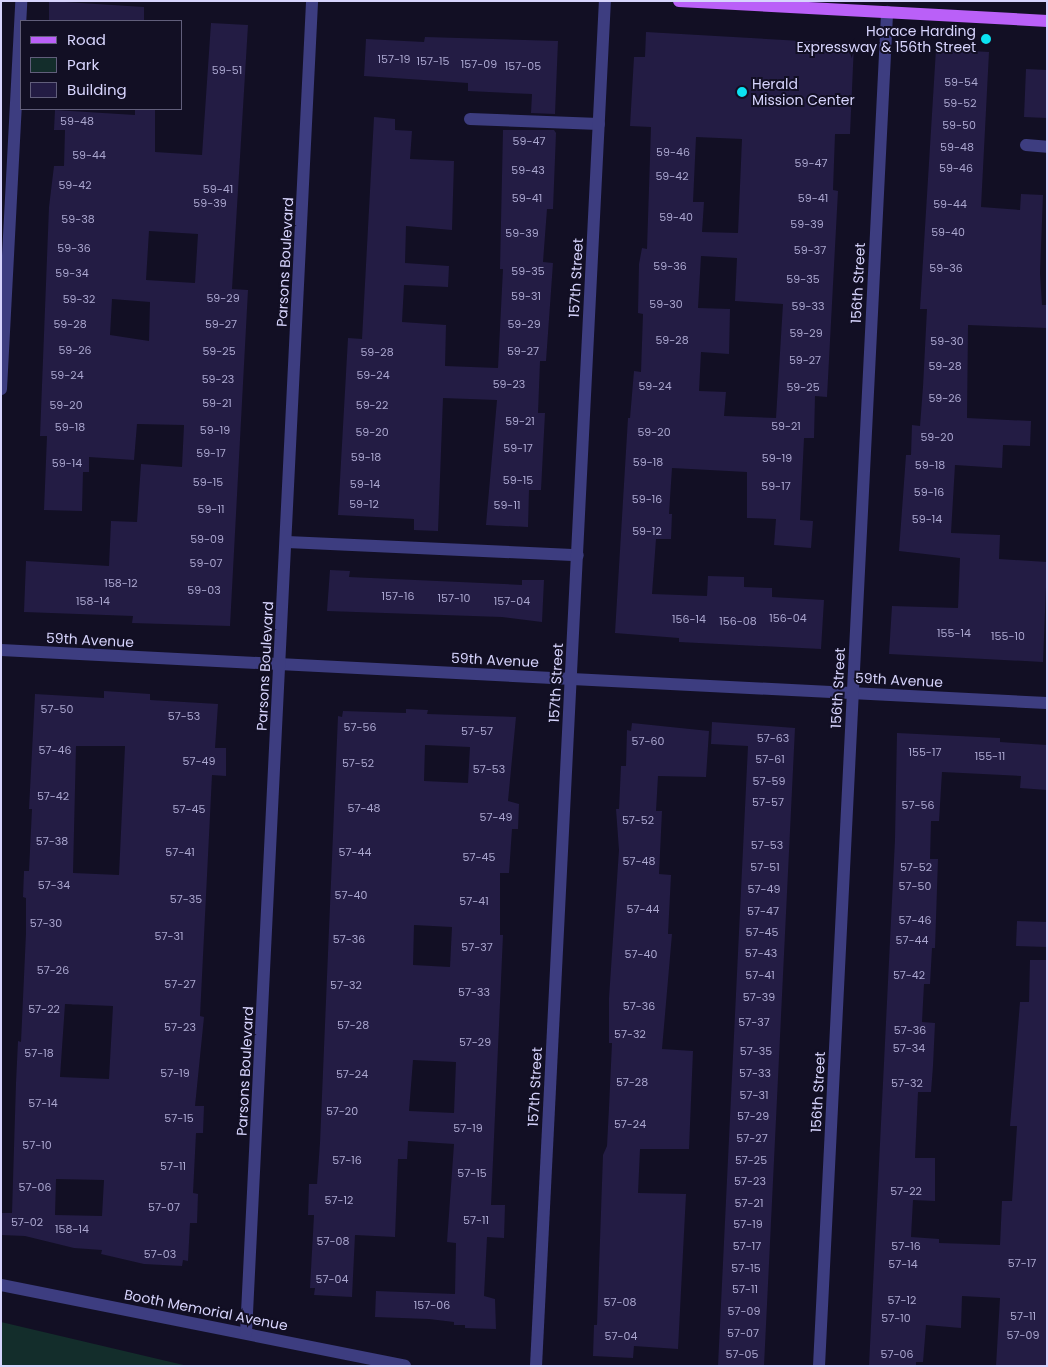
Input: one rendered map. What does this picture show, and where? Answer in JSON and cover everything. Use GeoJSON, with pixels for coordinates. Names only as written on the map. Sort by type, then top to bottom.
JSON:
{"type":"FeatureCollection","features":[{"type":"Feature","properties":{"kind":"main road"},"geometry":{"type":"LineString","coordinates":[[679,1],[1047,21]]}},
{"type":"Feature","properties":{"kind":"street"},"geometry":{"type":"LineString","coordinates":[[20,20],[21,1]]}},
{"type":"Feature","properties":{"kind":"street","name":"Parsons Boulevard"},"geometry":{"type":"LineString","coordinates":[[246,1333],[287,542],[312,1]]}},
{"type":"Feature","properties":{"kind":"street","name":"157th Street"},"geometry":{"type":"LineString","coordinates":[[536,1366],[605,1]]}},
{"type":"Feature","properties":{"kind":"street","name":"156th Street"},"geometry":{"type":"LineString","coordinates":[[819,1366],[887,12]]}},
{"type":"Feature","properties":{"kind":"street"},"geometry":{"type":"LineString","coordinates":[[1,389],[20,20]]}},
{"type":"Feature","properties":{"kind":"street"},"geometry":{"type":"LineString","coordinates":[[470,119],[599,124]]}},
{"type":"Feature","properties":{"kind":"street"},"geometry":{"type":"LineString","coordinates":[[1026,145],[1047,147]]}},
{"type":"Feature","properties":{"kind":"street"},"geometry":{"type":"LineString","coordinates":[[287,542],[578,555]]}},
{"type":"Feature","properties":{"kind":"street","name":"59th Avenue"},"geometry":{"type":"LineString","coordinates":[[1,650],[1047,703]]}},
{"type":"Feature","properties":{"kind":"street","name":"Booth Memorial Avenue"},"geometry":{"type":"LineString","coordinates":[[1,1285],[405,1366]]}},
{"type":"Feature","properties":{"kind":"green space"},"geometry":{"type":"Polygon","coordinates":[[[1,1322],[175,1363],[188,1366],[1,1366],[1,1322]]]}},
{"type":"Feature","properties":{"kind":"building"},"geometry":{"type":"Polygon","coordinates":[[[49,1],[144,7],[144,20],[49,20],[49,1]]]}},
{"type":"Feature","properties":{"kind":"building"},"geometry":{"type":"Polygon","coordinates":[[[211,23],[248,25],[232,289],[248,290],[230,626],[132,623],[133,616],[24,612],[26,561],[109,566],[111,521],[137,522],[141,464],[182,467],[184,425],[137,424],[134,460],[89,457],[89,472],[83,472],[82,511],[44,510],[47,436],[40,436],[49,207],[54,166],[64,166],[65,130],[54,130],[55,110],[135,115],[135,110],[155,110],[155,152],[202,155],[211,23]],[[149,231],[146,280],[195,283],[198,234],[149,231]],[[112,299],[110,335],[149,341],[150,302],[112,299]]]}},
{"type":"Feature","properties":{"kind":"building"},"geometry":{"type":"Polygon","coordinates":[[[646,32],[854,44],[850,134],[835,134],[833,190],[838,191],[827,397],[815,396],[814,438],[804,438],[800,520],[813,521],[811,548],[774,545],[776,519],[747,518],[747,472],[672,468],[669,514],[672,514],[671,539],[656,539],[652,594],[707,596],[708,576],[744,577],[744,587],[772,588],[772,597],[824,600],[821,649],[679,642],[679,638],[615,633],[628,418],[630,418],[634,371],[641,372],[643,314],[638,313],[639,264],[642,248],[647,249],[651,127],[630,126],[634,57],[645,57],[646,32]],[[696,137],[693,202],[704,202],[702,232],[738,233],[742,139],[696,137]],[[701,256],[698,308],[730,309],[729,354],[701,352],[699,391],[726,392],[724,416],[776,418],[783,304],[735,301],[737,258],[701,256]]]}},
{"type":"Feature","properties":{"kind":"building"},"geometry":{"type":"Polygon","coordinates":[[[425,37],[558,41],[555,114],[531,113],[532,94],[468,91],[468,83],[364,76],[366,39],[424,42],[425,37]]]}},
{"type":"Feature","properties":{"kind":"building"},"geometry":{"type":"Polygon","coordinates":[[[936,49],[989,52],[981,207],[1020,210],[1021,194],[1043,195],[1040,273],[1042,305],[1047,305],[1047,328],[968,325],[967,418],[1031,421],[1030,446],[1003,445],[1002,468],[955,465],[951,533],[1000,535],[999,559],[1047,562],[1043,662],[889,654],[892,606],[958,608],[960,558],[899,551],[906,455],[911,455],[912,425],[920,426],[923,387],[927,309],[920,309],[936,49]]]}},
{"type":"Feature","properties":{"kind":"building"},"geometry":{"type":"Polygon","coordinates":[[[1026,69],[1047,70],[1047,118],[1024,117],[1026,69]]]}},
{"type":"Feature","properties":{"kind":"building"},"geometry":{"type":"Polygon","coordinates":[[[374,117],[395,119],[395,130],[412,131],[410,159],[454,161],[452,230],[406,226],[405,263],[449,266],[448,287],[404,285],[402,322],[446,325],[445,366],[498,368],[503,269],[500,269],[503,130],[554,130],[556,133],[553,209],[547,209],[543,262],[553,263],[546,361],[540,361],[538,413],[545,413],[541,490],[529,490],[528,527],[486,525],[497,400],[443,398],[438,531],[414,530],[414,519],[338,515],[348,338],[362,339],[374,117]]]}},
{"type":"Feature","properties":{"kind":"building"},"geometry":{"type":"Polygon","coordinates":[[[330,570],[350,571],[349,577],[522,585],[522,580],[544,580],[542,622],[502,617],[327,611],[330,570]]]}},
{"type":"Feature","properties":{"kind":"building"},"geometry":{"type":"Polygon","coordinates":[[[104,691],[150,694],[150,700],[218,704],[215,748],[226,748],[226,776],[212,775],[200,1016],[204,1017],[195,1106],[204,1106],[203,1133],[196,1133],[193,1193],[198,1194],[197,1223],[190,1223],[188,1261],[183,1260],[182,1266],[144,1264],[101,1254],[102,1250],[74,1248],[25,1236],[1,1235],[2,1213],[12,1213],[18,1041],[21,1042],[26,933],[26,898],[23,897],[24,871],[29,871],[32,809],[29,809],[35,694],[104,698],[104,691]],[[76,746],[73,873],[119,875],[125,746],[76,746]],[[65,1004],[60,1077],[109,1079],[113,1006],[65,1004]],[[56,1179],[55,1215],[102,1216],[104,1180],[56,1179]]]}},
{"type":"Feature","properties":{"kind":"building"},"geometry":{"type":"Polygon","coordinates":[[[406,709],[428,710],[427,714],[516,717],[508,801],[519,804],[518,829],[512,829],[509,873],[500,873],[500,935],[503,935],[491,1205],[505,1205],[504,1238],[487,1237],[484,1296],[495,1299],[496,1329],[465,1328],[465,1325],[454,1325],[454,1322],[429,1319],[375,1317],[376,1291],[455,1294],[456,1243],[447,1242],[454,1144],[408,1141],[407,1159],[398,1159],[395,1237],[355,1235],[352,1297],[314,1295],[315,1288],[310,1288],[314,1215],[308,1215],[309,1184],[317,1184],[320,1143],[338,716],[342,717],[343,711],[406,713],[406,709]],[[425,745],[424,781],[468,783],[470,747],[425,745]],[[414,925],[413,965],[450,967],[452,927],[414,925]],[[413,1060],[409,1111],[454,1113],[456,1062],[413,1060]]]}},
{"type":"Feature","properties":{"kind":"building"},"geometry":{"type":"Polygon","coordinates":[[[712,722],[795,728],[764,1366],[718,1366],[748,746],[711,744],[712,722]]]}},
{"type":"Feature","properties":{"kind":"building"},"geometry":{"type":"Polygon","coordinates":[[[632,723],[709,731],[706,777],[658,776],[656,811],[662,811],[659,874],[671,875],[668,934],[672,934],[662,1049],[693,1051],[689,1149],[640,1149],[638,1193],[686,1194],[678,1349],[634,1346],[633,1358],[593,1356],[594,1325],[597,1325],[603,1155],[607,1146],[612,1043],[609,1043],[609,998],[619,850],[616,809],[619,809],[621,766],[626,766],[627,730],[631,731],[632,723]]]}},
{"type":"Feature","properties":{"kind":"building"},"geometry":{"type":"Polygon","coordinates":[[[897,733],[1000,738],[1000,742],[1047,745],[1047,790],[1020,788],[1021,776],[942,772],[939,821],[931,821],[930,859],[938,859],[935,948],[932,948],[930,984],[924,984],[922,1022],[935,1023],[933,1066],[931,1092],[918,1092],[915,1158],[935,1158],[935,1201],[913,1200],[911,1237],[939,1239],[939,1243],[1000,1245],[1002,1201],[1012,1201],[1017,1126],[1010,1126],[1020,1002],[1029,1002],[1030,960],[1047,960],[1047,1366],[996,1366],[1000,1298],[962,1296],[961,1328],[926,1325],[923,1362],[916,1362],[916,1366],[869,1366],[895,840],[897,733]]]}},
{"type":"Feature","properties":{"kind":"building"},"geometry":{"type":"Polygon","coordinates":[[[1017,921],[1047,922],[1047,947],[1016,946],[1017,921]]]}},
{"type":"Feature","properties":{"kind":"place","name":"Horace Harding Expressway & 156th Street"},"geometry":{"type":"Point","coordinates":[986,39]}},
{"type":"Feature","properties":{"kind":"place","name":"Herald Mission Center"},"geometry":{"type":"Point","coordinates":[742,92]}}]}
